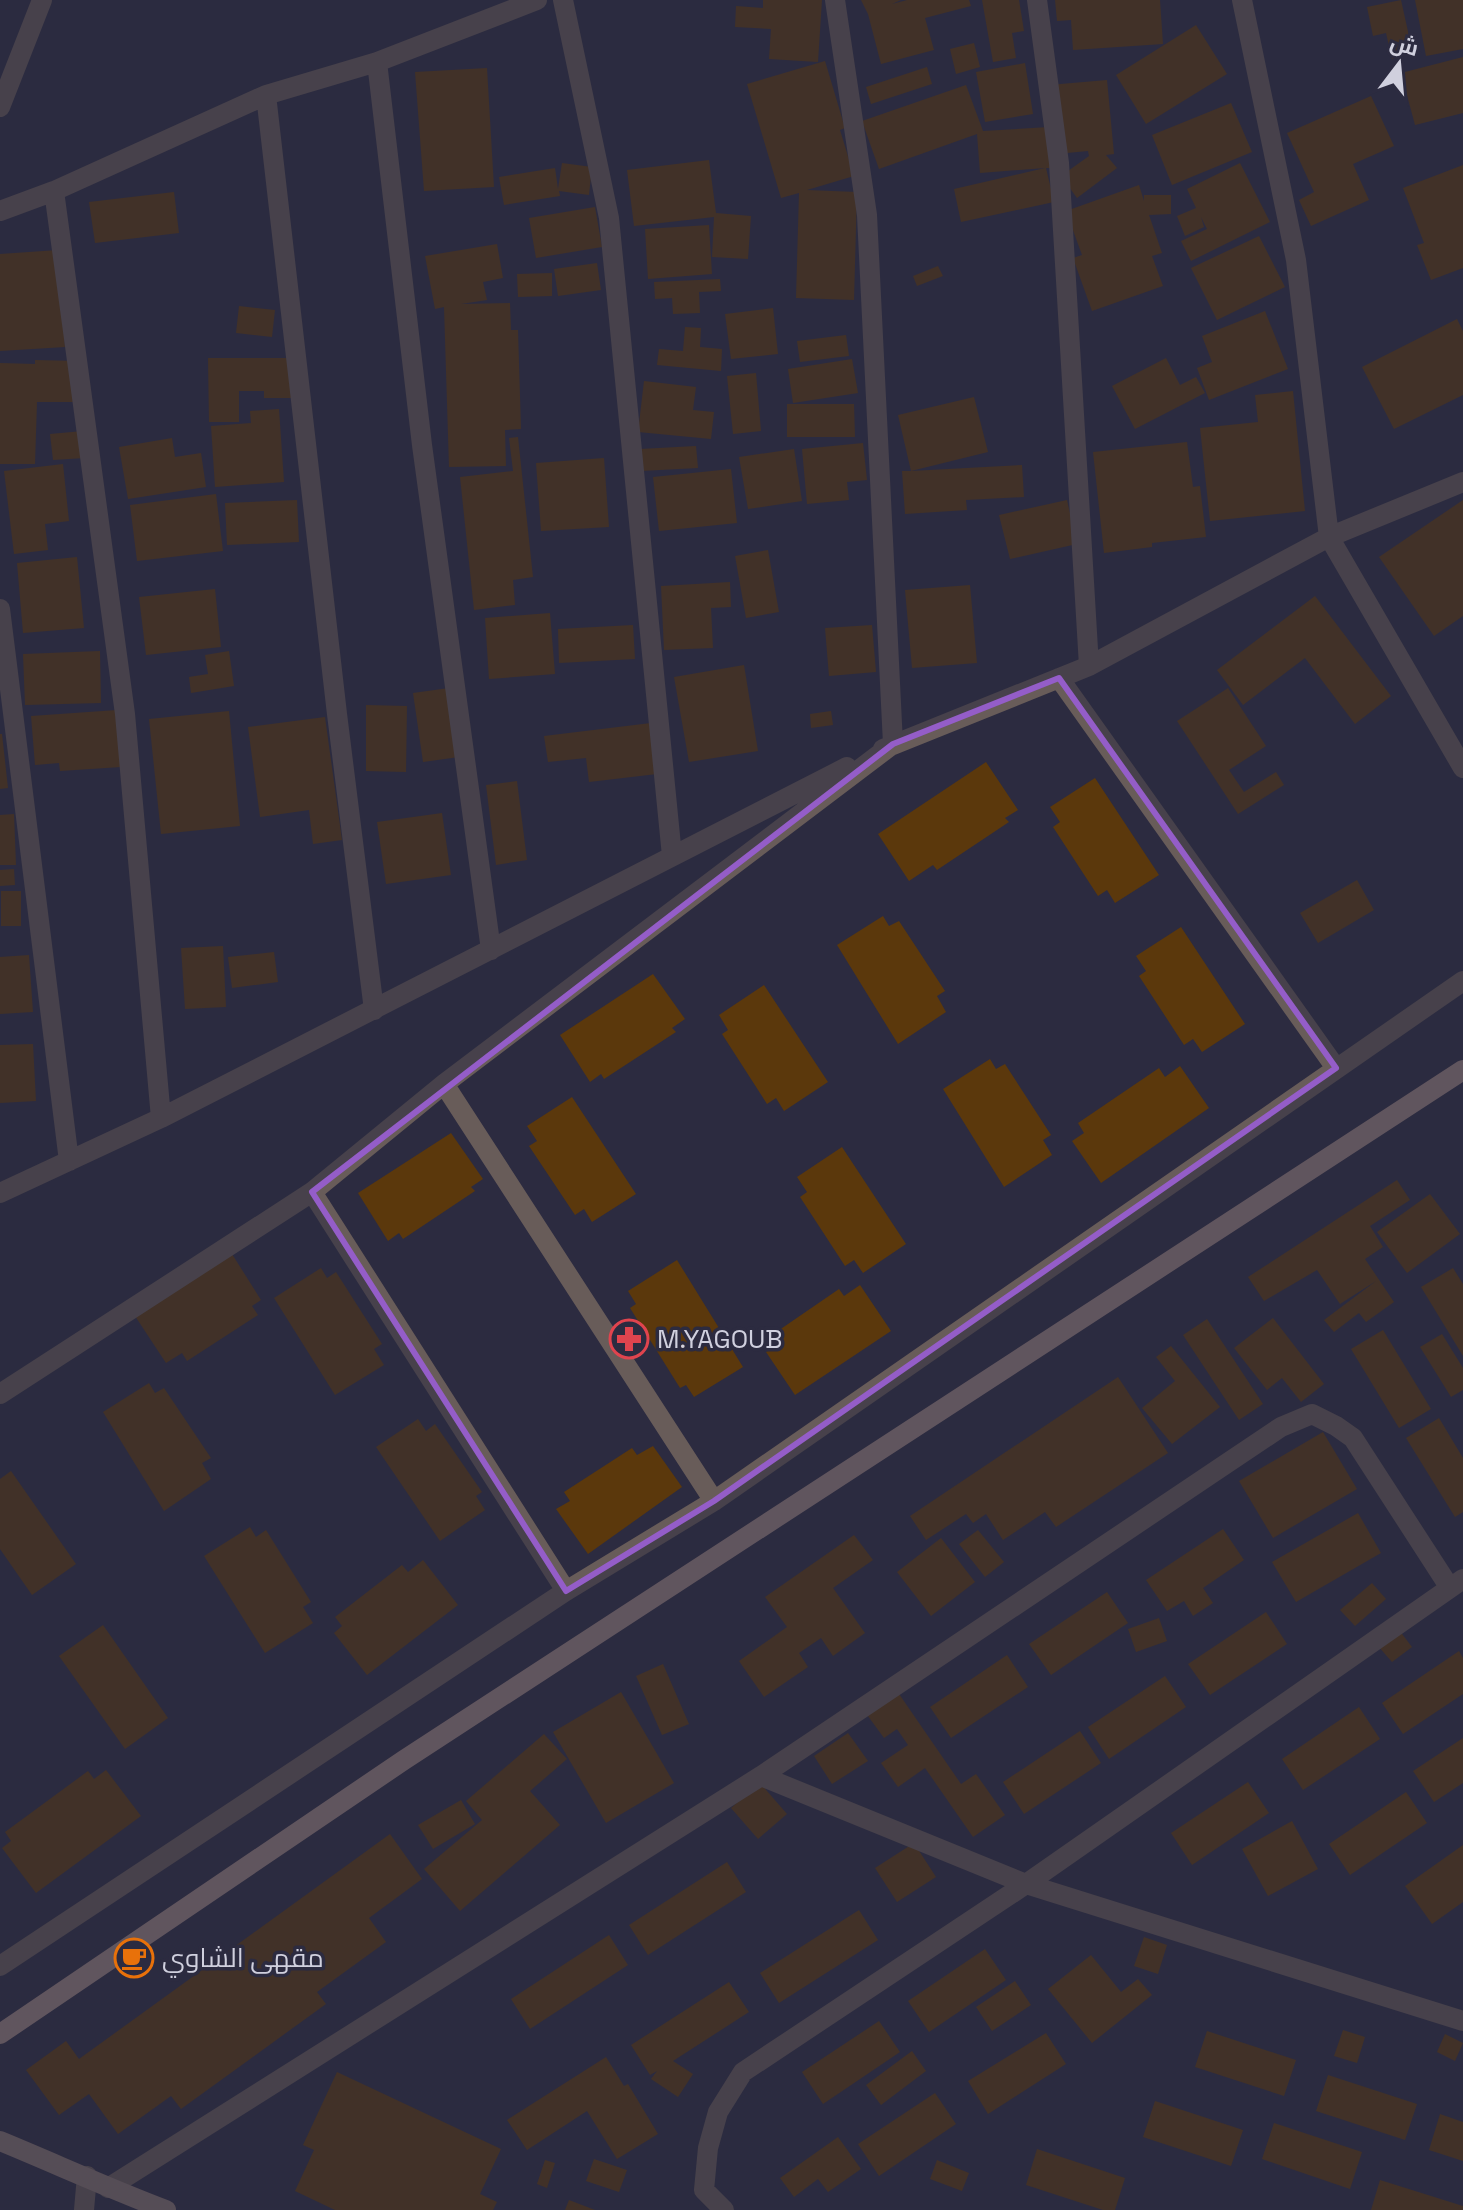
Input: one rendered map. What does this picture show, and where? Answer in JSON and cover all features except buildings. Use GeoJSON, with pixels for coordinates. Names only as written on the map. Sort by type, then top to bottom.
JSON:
{"type":"FeatureCollection","features":[{"type":"Feature","properties":{"kind":"main road"},"geometry":{"type":"LineString","coordinates":[[0,2034],[404,1760],[1463,1070]]}},
{"type":"Feature","properties":{"kind":"street"},"geometry":{"type":"LineString","coordinates":[[0,107],[42,0]]}},
{"type":"Feature","properties":{"kind":"street"},"geometry":{"type":"LineString","coordinates":[[0,211],[54,191],[266,95],[377,62],[537,0]]}},
{"type":"Feature","properties":{"kind":"street"},"geometry":{"type":"LineString","coordinates":[[563,0],[609,218],[672,856]]}},
{"type":"Feature","properties":{"kind":"street"},"geometry":{"type":"LineString","coordinates":[[835,0],[867,215],[893,744]]}},
{"type":"Feature","properties":{"kind":"street"},"geometry":{"type":"LineString","coordinates":[[1037,0],[1059,163],[1089,666]]}},
{"type":"Feature","properties":{"kind":"street"},"geometry":{"type":"LineString","coordinates":[[1242,0],[1296,260],[1329,537],[1463,768]]}},
{"type":"Feature","properties":{"kind":"street"},"geometry":{"type":"LineString","coordinates":[[377,62],[424,461],[491,950]]}},
{"type":"Feature","properties":{"kind":"street"},"geometry":{"type":"LineString","coordinates":[[266,95],[338,730],[374,1010]]}},
{"type":"Feature","properties":{"kind":"street"},"geometry":{"type":"LineString","coordinates":[[54,191],[125,714],[161,1118]]}},
{"type":"Feature","properties":{"kind":"street"},"geometry":{"type":"LineString","coordinates":[[0,1193],[161,1118],[893,744],[1089,666],[1329,537],[1463,482]]}},
{"type":"Feature","properties":{"kind":"street"},"geometry":{"type":"LineString","coordinates":[[0,609],[69,1161]]}},
{"type":"Feature","properties":{"kind":"street"},"geometry":{"type":"LineString","coordinates":[[1059,678],[1336,1068]]}},
{"type":"Feature","properties":{"kind":"street"},"geometry":{"type":"LineString","coordinates":[[0,1394],[312,1192],[444,1084],[893,744]]}},
{"type":"Feature","properties":{"kind":"street"},"geometry":{"type":"LineString","coordinates":[[0,1966],[566,1591],[714,1501],[1463,981]]}},
{"type":"Feature","properties":{"kind":"street"},"geometry":{"type":"LineString","coordinates":[[444,1084],[714,1501]]}},
{"type":"Feature","properties":{"kind":"street"},"geometry":{"type":"LineString","coordinates":[[312,1192],[566,1591]]}},
{"type":"Feature","properties":{"kind":"street"},"geometry":{"type":"LineString","coordinates":[[108,2188],[761,1776],[1281,1427],[1312,1414],[1353,1438],[1456,1584],[1026,1884],[743,2072],[718,2112],[708,2148],[704,2190],[724,2210]]}},
{"type":"Feature","properties":{"kind":"street"},"geometry":{"type":"LineString","coordinates":[[761,1776],[1026,1884],[1463,2021]]}},
{"type":"Feature","properties":{"kind":"street"},"geometry":{"type":"LineString","coordinates":[[0,2141],[166,2210]]}},
{"type":"Feature","properties":{"kind":"street"},"geometry":{"type":"LineString","coordinates":[[84,2210],[87,2176]]}},
{"type":"Feature","properties":{"kind":"highlighted area"},"geometry":{"type":"Polygon","coordinates":[[[1059,678],[1336,1068],[714,1501],[566,1591],[312,1192],[893,744],[1059,678]]]}},
{"type":"Feature","properties":{"kind":"place","name":"M.YAGOUB"},"geometry":{"type":"Point","coordinates":[629,1339]}},
{"type":"Feature","properties":{"kind":"place","name":"مقهى الشاوي"},"geometry":{"type":"Point","coordinates":[134,1958]}}]}
